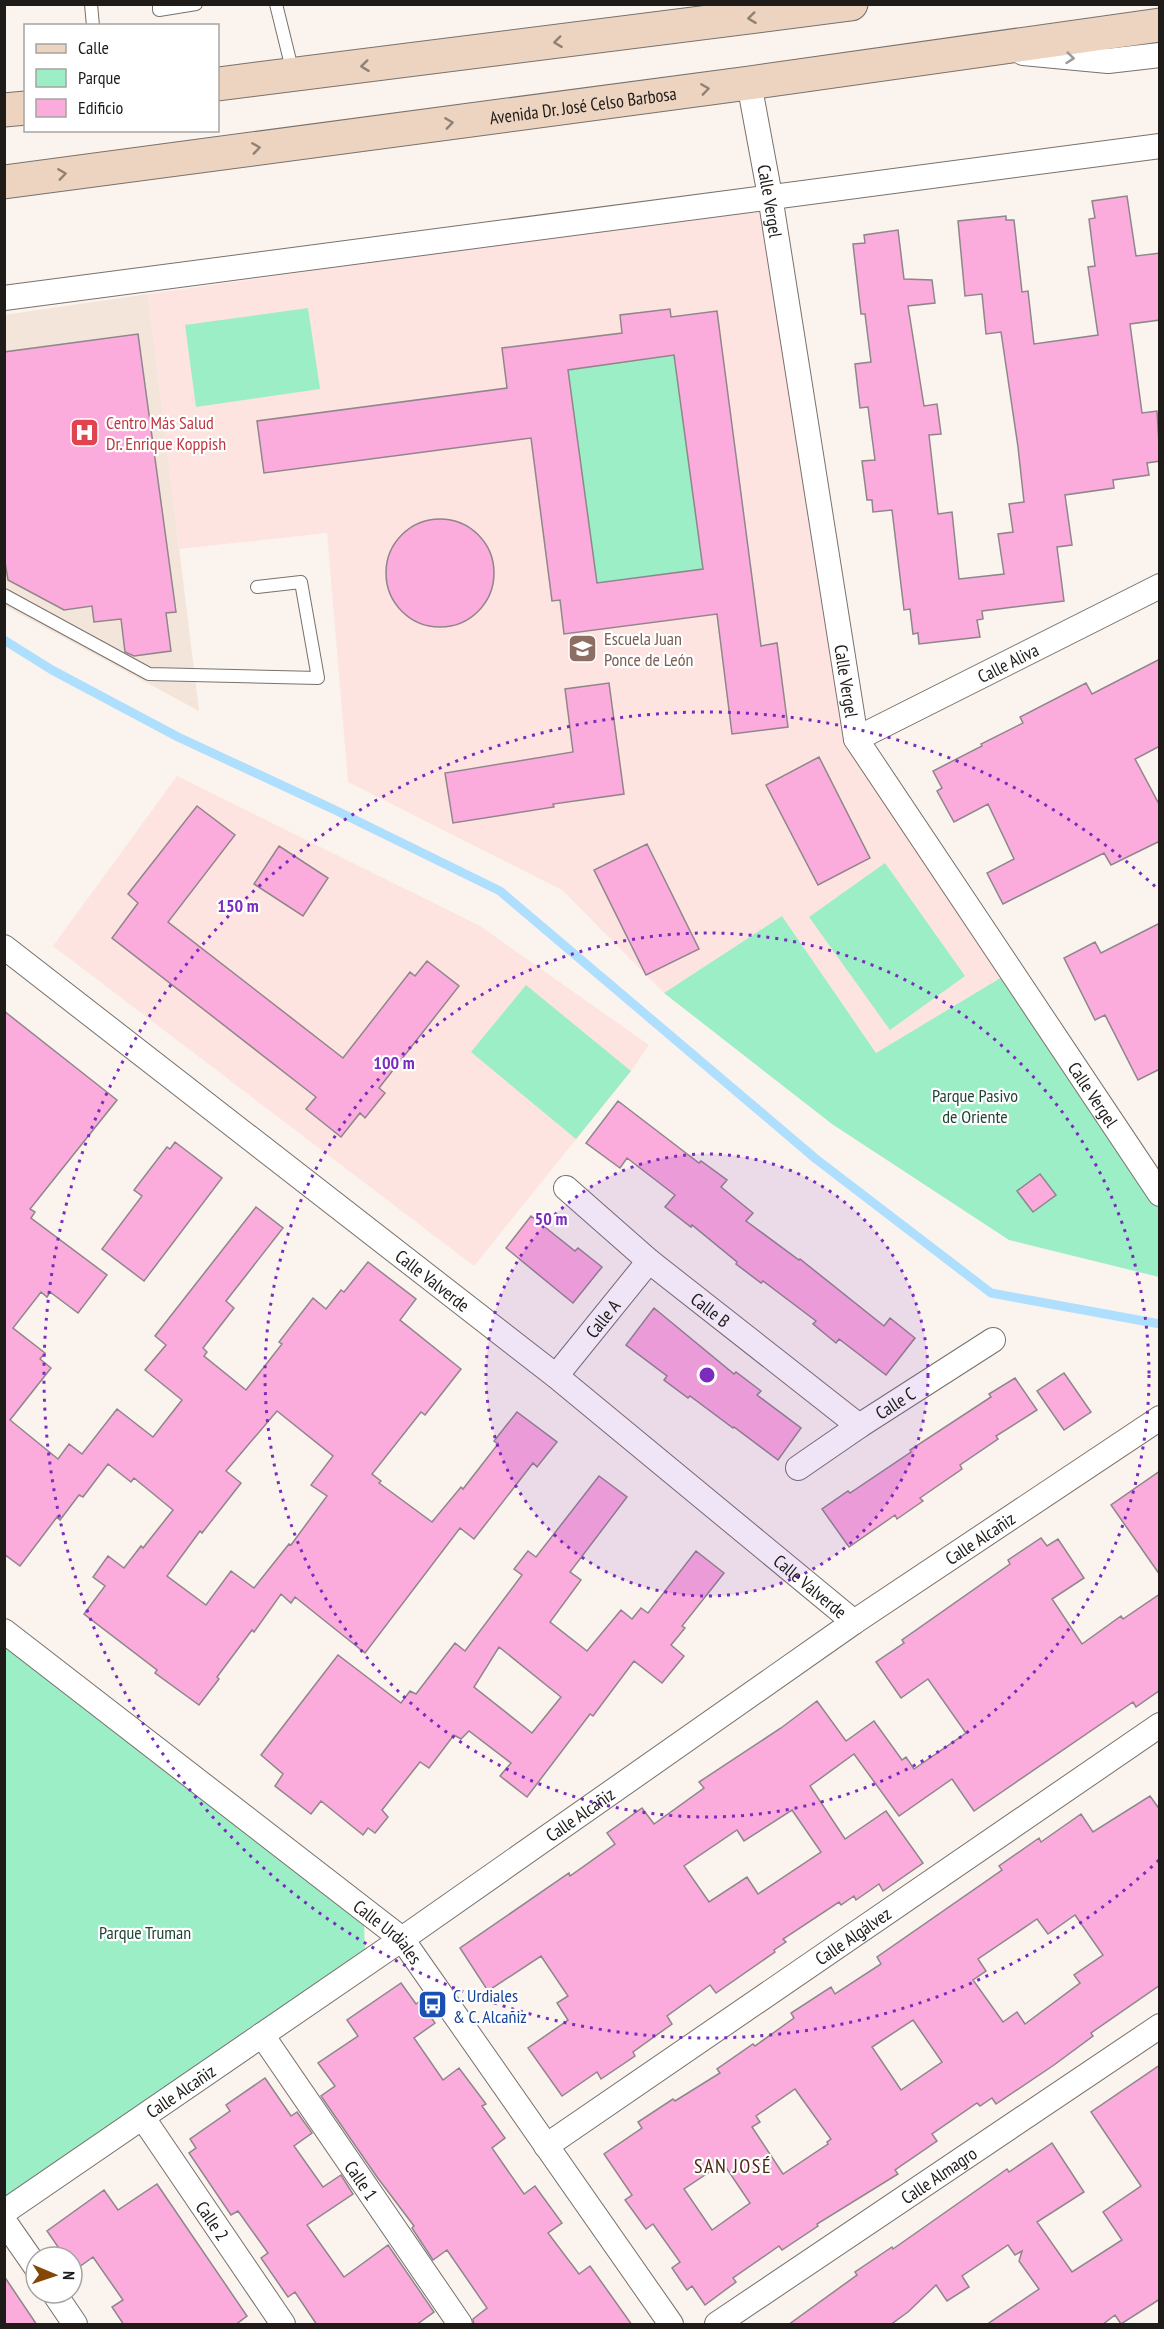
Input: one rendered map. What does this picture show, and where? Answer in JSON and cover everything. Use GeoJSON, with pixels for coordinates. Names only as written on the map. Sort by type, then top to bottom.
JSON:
{"type":"FeatureCollection","features":[{"type":"Feature","properties":{"kind":"main road"},"geometry":{"type":"LineString","coordinates":[[219,84],[851,4]]}},
{"type":"Feature","properties":{"kind":"main road","name":"Avenida Dr. José Celso Barbosa"},"geometry":{"type":"LineString","coordinates":[[4,182],[749,83],[1160,25]]}},
{"type":"Feature","properties":{"kind":"main road"},"geometry":{"type":"LineString","coordinates":[[4,110],[24,108]]}},
{"type":"Feature","properties":{"kind":"street"},"geometry":{"type":"LineString","coordinates":[[991,50],[1108,61],[1160,55]]}},
{"type":"Feature","properties":{"kind":"street","name":"Calle Vergel"},"geometry":{"type":"LineString","coordinates":[[749,83],[770,196],[856,739],[1160,1194]]}},
{"type":"Feature","properties":{"kind":"street"},"geometry":{"type":"LineString","coordinates":[[4,298],[1160,146]]}},
{"type":"Feature","properties":{"kind":"street","name":"Calle Aliva"},"geometry":{"type":"LineString","coordinates":[[856,739],[1160,586]]}},
{"type":"Feature","properties":{"kind":"street","name":"Calle Valverde"},"geometry":{"type":"LineString","coordinates":[[4,947],[556,1376],[854,1622]]}},
{"type":"Feature","properties":{"kind":"street","name":"Calle B"},"geometry":{"type":"LineString","coordinates":[[567,1188],[649,1261],[859,1426]]}},
{"type":"Feature","properties":{"kind":"street","name":"Calle A"},"geometry":{"type":"LineString","coordinates":[[556,1376],[649,1261]]}},
{"type":"Feature","properties":{"kind":"street","name":"Calle C"},"geometry":{"type":"LineString","coordinates":[[798,1468],[993,1340]]}},
{"type":"Feature","properties":{"kind":"street","name":"Calle Alcañiz"},"geometry":{"type":"LineString","coordinates":[[4,2212],[402,1940],[854,1622],[1160,1418]]}},
{"type":"Feature","properties":{"kind":"street","name":"Calle Urdiales"},"geometry":{"type":"LineString","coordinates":[[4,1631],[402,1940],[671,2325]]}},
{"type":"Feature","properties":{"kind":"street","name":"Calle Algálvez"},"geometry":{"type":"LineString","coordinates":[[546,2146],[1160,1725]]}},
{"type":"Feature","properties":{"kind":"street","name":"Calle Almagro"},"geometry":{"type":"LineString","coordinates":[[717,2325],[1160,2026]]}},
{"type":"Feature","properties":{"kind":"street","name":"Calle 1"},"geometry":{"type":"LineString","coordinates":[[262,2035],[460,2325]]}},
{"type":"Feature","properties":{"kind":"street","name":"Calle 2"},"geometry":{"type":"LineString","coordinates":[[143,2118],[283,2325]]}},
{"type":"Feature","properties":{"kind":"street"},"geometry":{"type":"LineString","coordinates":[[4,2221],[24,2250]]}},
{"type":"Feature","properties":{"kind":"street"},"geometry":{"type":"LineString","coordinates":[[62,2305],[75,2325]]}},
{"type":"Feature","properties":{"kind":"lane"},"geometry":{"type":"LineString","coordinates":[[91,4],[93,24]]}},
{"type":"Feature","properties":{"kind":"lane"},"geometry":{"type":"LineString","coordinates":[[159,7],[196,4]]}},
{"type":"Feature","properties":{"kind":"lane"},"geometry":{"type":"LineString","coordinates":[[276,4],[293,75]]}},
{"type":"Feature","properties":{"kind":"lane"},"geometry":{"type":"LineString","coordinates":[[4,595],[149,674],[318,678],[301,582],[257,586]]}},
{"type":"Feature","properties":{"kind":"shaded area","name":"Escuela Juan Ponce de León"},"geometry":{"type":"Polygon","coordinates":[[[759,208],[846,747],[1002,977],[876,1053],[782,916],[664,993],[562,890],[348,782],[327,533],[179,549],[148,294],[759,208]]]}},
{"type":"Feature","properties":{"kind":"shaded area","name":"Centro Más Salud Dr. Enrique Koppish"},"geometry":{"type":"Polygon","coordinates":[[[148,294],[199,711],[5,606],[4,315],[148,294]]]}},
{"type":"Feature","properties":{"kind":"shaded area"},"geometry":{"type":"Polygon","coordinates":[[[177,776],[480,926],[649,1045],[631,1071],[474,1266],[53,946],[177,776]]]}},
{"type":"Feature","properties":{"kind":"green space"},"geometry":{"type":"Polygon","coordinates":[[[308,308],[320,389],[196,407],[185,325],[308,308]]]}},
{"type":"Feature","properties":{"kind":"green space"},"geometry":{"type":"Polygon","coordinates":[[[674,355],[703,569],[597,583],[568,370],[674,355]]]}},
{"type":"Feature","properties":{"kind":"green space"},"geometry":{"type":"Polygon","coordinates":[[[885,863],[965,976],[890,1030],[809,917],[885,863]]]}},
{"type":"Feature","properties":{"kind":"green space","name":"Parque Pasivo de Oriente"},"geometry":{"type":"Polygon","coordinates":[[[782,916],[876,1053],[1002,977],[1159,1209],[1159,1277],[1009,1240],[832,1124],[664,993],[782,916]]]}},
{"type":"Feature","properties":{"kind":"green space"},"geometry":{"type":"Polygon","coordinates":[[[526,985],[631,1071],[576,1139],[471,1052],[526,985]]]}},
{"type":"Feature","properties":{"kind":"green space","name":"Parque Truman"},"geometry":{"type":"Polygon","coordinates":[[[4,1641],[270,1852],[364,1923],[365,1951],[4,2198],[4,1641]]]}},
{"type":"Feature","properties":{"kind":"building"},"geometry":{"type":"Polygon","coordinates":[[[1127,196],[1136,256],[1160,253],[1160,320],[1130,324],[1142,413],[1157,411],[1160,461],[1147,463],[1149,475],[1113,480],[1114,488],[1065,495],[1072,545],[1057,547],[1064,601],[982,611],[983,619],[977,620],[980,637],[919,644],[918,633],[913,634],[910,609],[904,610],[892,510],[873,512],[872,500],[867,500],[862,461],[875,460],[868,407],[860,408],[855,364],[871,362],[865,314],[861,314],[853,244],[865,243],[864,235],[898,230],[904,279],[932,280],[935,303],[908,306],[924,406],[937,404],[941,434],[929,435],[938,514],[952,512],[959,579],[1004,574],[998,534],[1013,532],[1009,504],[1024,502],[1018,447],[1001,332],[986,334],[982,294],[965,296],[958,221],[1006,216],[1006,220],[1014,220],[1022,292],[1028,291],[1034,344],[1098,335],[1088,267],[1095,266],[1089,219],[1095,218],[1092,201],[1127,196]]]}},
{"type":"Feature","properties":{"kind":"building"},"geometry":{"type":"Polygon","coordinates":[[[670,309],[671,317],[717,311],[761,646],[777,643],[788,727],[732,734],[717,614],[564,634],[560,600],[552,601],[531,438],[264,473],[257,421],[507,388],[502,348],[622,333],[620,315],[670,309]],[[674,355],[568,370],[597,583],[703,569],[674,355]]]}},
{"type":"Feature","properties":{"kind":"building","name":"Centro Más Salud Dr. Enrique Koppish"},"geometry":{"type":"Polygon","coordinates":[[[138,334],[176,612],[166,613],[171,651],[134,656],[125,652],[121,619],[94,622],[92,606],[64,610],[8,580],[4,556],[4,352],[138,334]]]}},
{"type":"Feature","properties":{"kind":"building"},"geometry":{"type":"Polygon","coordinates":[[[440,519],[461,523],[478,535],[490,552],[494,573],[490,594],[478,611],[461,623],[440,627],[419,623],[402,611],[390,594],[386,573],[390,552],[402,535],[419,523],[440,519]]]}},
{"type":"Feature","properties":{"kind":"building"},"geometry":{"type":"Polygon","coordinates":[[[1160,659],[1160,746],[1135,759],[1160,806],[1160,841],[1111,865],[1104,853],[1003,904],[987,873],[1014,859],[988,804],[954,822],[937,791],[942,788],[933,771],[1023,723],[1020,717],[1086,683],[1092,694],[1160,659]]]}},
{"type":"Feature","properties":{"kind":"building"},"geometry":{"type":"Polygon","coordinates":[[[609,683],[624,794],[553,804],[554,807],[453,823],[445,773],[573,752],[565,689],[609,683]]]}},
{"type":"Feature","properties":{"kind":"building"},"geometry":{"type":"Polygon","coordinates":[[[819,757],[870,858],[818,885],[766,785],[819,757]]]}},
{"type":"Feature","properties":{"kind":"building"},"geometry":{"type":"Polygon","coordinates":[[[197,806],[235,835],[168,922],[343,1058],[410,972],[415,976],[427,961],[459,986],[379,1088],[385,1093],[365,1118],[360,1113],[341,1137],[306,1109],[316,1097],[112,938],[138,903],[128,894],[197,806]]]}},
{"type":"Feature","properties":{"kind":"building"},"geometry":{"type":"Polygon","coordinates":[[[647,844],[699,949],[646,975],[594,870],[647,844]]]}},
{"type":"Feature","properties":{"kind":"building"},"geometry":{"type":"Polygon","coordinates":[[[279,846],[328,878],[303,916],[254,884],[279,846]]]}},
{"type":"Feature","properties":{"kind":"building"},"geometry":{"type":"Polygon","coordinates":[[[1160,923],[1160,1069],[1138,1080],[1105,1015],[1095,1020],[1064,958],[1095,942],[1101,953],[1160,923]]]}},
{"type":"Feature","properties":{"kind":"building"},"geometry":{"type":"Polygon","coordinates":[[[4,1011],[117,1100],[30,1209],[35,1212],[31,1218],[107,1275],[78,1313],[50,1292],[47,1297],[41,1292],[13,1328],[45,1353],[40,1359],[51,1368],[10,1420],[58,1459],[69,1444],[82,1454],[117,1409],[153,1437],[182,1400],[145,1370],[166,1345],[155,1336],[256,1207],[283,1228],[226,1301],[234,1308],[203,1348],[207,1352],[204,1356],[246,1390],[282,1344],[279,1342],[313,1298],[326,1309],[341,1290],[344,1292],[368,1262],[416,1299],[400,1320],[461,1369],[425,1415],[421,1412],[372,1474],[381,1481],[379,1483],[432,1522],[461,1487],[463,1489],[498,1444],[494,1441],[517,1412],[557,1442],[537,1467],[533,1463],[474,1539],[460,1528],[365,1653],[295,1597],[291,1603],[281,1594],[254,1632],[252,1630],[217,1677],[219,1679],[199,1705],[155,1673],[157,1670],[84,1614],[105,1586],[93,1577],[108,1556],[124,1568],[173,1510],[134,1478],[131,1482],[108,1464],[83,1497],[79,1495],[60,1520],[57,1517],[20,1566],[4,1554],[4,1011]],[[277,1411],[226,1471],[241,1483],[202,1533],[200,1531],[167,1576],[206,1605],[231,1571],[254,1588],[289,1544],[291,1545],[327,1496],[311,1485],[333,1456],[277,1411]]]}},
{"type":"Feature","properties":{"kind":"building"},"geometry":{"type":"Polygon","coordinates":[[[618,1101],[699,1163],[701,1161],[727,1180],[721,1187],[753,1213],[746,1221],[800,1259],[884,1326],[890,1318],[915,1338],[886,1375],[839,1339],[836,1343],[813,1324],[816,1321],[763,1281],[761,1283],[692,1225],[691,1227],[665,1207],[675,1195],[627,1158],[620,1168],[586,1143],[618,1101]]]}},
{"type":"Feature","properties":{"kind":"building"},"geometry":{"type":"Polygon","coordinates":[[[175,1142],[222,1178],[144,1281],[102,1249],[142,1196],[134,1190],[167,1147],[170,1149],[175,1142]]]}},
{"type":"Feature","properties":{"kind":"building"},"geometry":{"type":"Polygon","coordinates":[[[1040,1174],[1056,1195],[1033,1212],[1017,1191],[1040,1174]]]}},
{"type":"Feature","properties":{"kind":"building"},"geometry":{"type":"Polygon","coordinates":[[[531,1216],[575,1251],[578,1248],[602,1267],[573,1303],[506,1248],[531,1216]]]}},
{"type":"Feature","properties":{"kind":"building"},"geometry":{"type":"Polygon","coordinates":[[[654,1308],[734,1374],[736,1372],[761,1391],[757,1395],[801,1428],[778,1460],[690,1396],[688,1398],[664,1380],[667,1376],[626,1345],[654,1308]]]}},
{"type":"Feature","properties":{"kind":"building"},"geometry":{"type":"Polygon","coordinates":[[[1064,1373],[1091,1412],[1064,1430],[1037,1391],[1064,1373]]]}},
{"type":"Feature","properties":{"kind":"building"},"geometry":{"type":"Polygon","coordinates":[[[1015,1378],[1037,1410],[996,1436],[998,1439],[960,1465],[962,1469],[920,1498],[923,1501],[897,1519],[895,1515],[849,1547],[822,1509],[911,1452],[910,1450],[991,1397],[989,1394],[1015,1378]]]}},
{"type":"Feature","properties":{"kind":"building"},"geometry":{"type":"Polygon","coordinates":[[[1160,1471],[1160,1575],[1111,1505],[1160,1471]]]}},
{"type":"Feature","properties":{"kind":"building"},"geometry":{"type":"Polygon","coordinates":[[[599,1476],[627,1497],[570,1572],[581,1580],[550,1622],[587,1651],[621,1610],[632,1619],[641,1608],[648,1613],[696,1551],[724,1573],[682,1626],[685,1628],[671,1645],[684,1656],[662,1683],[634,1661],[593,1716],[590,1714],[527,1797],[500,1776],[511,1763],[469,1731],[461,1739],[454,1735],[429,1768],[420,1762],[382,1810],[388,1817],[375,1833],[368,1828],[363,1835],[321,1801],[311,1814],[275,1786],[283,1774],[261,1755],[338,1655],[401,1703],[410,1691],[416,1694],[455,1643],[465,1651],[522,1575],[514,1569],[528,1551],[536,1557],[599,1476]],[[499,1647],[474,1687],[532,1733],[561,1697],[499,1647]]]}},
{"type":"Feature","properties":{"kind":"building"},"geometry":{"type":"Polygon","coordinates":[[[1041,1538],[1047,1546],[1058,1539],[1084,1578],[1052,1599],[1082,1644],[1121,1616],[1123,1619],[1160,1594],[1160,1690],[1136,1707],[1133,1702],[974,1811],[952,1779],[899,1816],[854,1754],[810,1786],[845,1839],[886,1811],[923,1863],[883,1891],[879,1884],[856,1900],[854,1896],[841,1905],[839,1902],[783,1939],[786,1942],[774,1950],[775,1952],[716,1993],[710,1985],[667,2016],[672,2024],[633,2052],[635,2056],[601,2079],[597,2072],[562,2096],[528,2048],[568,2020],[557,2003],[568,1996],[541,1956],[488,1991],[460,1948],[615,1844],[607,1833],[642,1808],[654,1824],[704,1788],[699,1782],[781,1728],[817,1701],[846,1741],[874,1721],[902,1760],[906,1757],[914,1769],[966,1733],[928,1679],[901,1698],[876,1662],[904,1643],[902,1640],[1010,1564],[1008,1560],[1041,1538]],[[792,1810],[744,1841],[737,1830],[684,1866],[709,1902],[747,1877],[758,1894],[821,1852],[792,1810]]]}},
{"type":"Feature","properties":{"kind":"building"},"geometry":{"type":"Polygon","coordinates":[[[1150,1796],[1160,1810],[1160,1985],[1091,2033],[1093,2036],[1054,2065],[996,2104],[992,2098],[980,2106],[977,2103],[932,2134],[937,2141],[895,2170],[898,2174],[817,2224],[818,2226],[782,2250],[779,2246],[733,2278],[736,2282],[705,2305],[692,2286],[687,2290],[672,2268],[680,2262],[653,2224],[646,2229],[625,2200],[632,2195],[604,2154],[642,2128],[638,2122],[720,2073],[717,2069],[753,2044],[755,2046],[794,2018],[791,2013],[831,1987],[835,1994],[881,1964],[877,1957],[1002,1870],[999,1866],[1039,1838],[1041,1842],[1081,1814],[1093,1832],[1150,1796]],[[1075,1915],[1048,1934],[1037,1919],[978,1959],[986,1971],[973,1980],[1003,2022],[1017,2012],[1025,2024],[1080,1983],[1074,1975],[1103,1955],[1075,1915]],[[913,2020],[872,2047],[901,2090],[942,2062],[913,2020]],[[795,2089],[756,2116],[760,2122],[752,2127],[783,2174],[828,2144],[827,2142],[831,2139],[795,2089]],[[723,2163],[684,2189],[712,2230],[750,2203],[723,2163]]]}},
{"type":"Feature","properties":{"kind":"building"},"geometry":{"type":"Polygon","coordinates":[[[401,1983],[416,2004],[420,2001],[435,2023],[414,2038],[443,2080],[459,2068],[486,2104],[482,2106],[505,2138],[492,2148],[524,2194],[535,2186],[562,2223],[548,2233],[579,2274],[590,2266],[632,2325],[474,2325],[473,2319],[487,2308],[447,2250],[433,2260],[412,2228],[414,2226],[321,2096],[335,2086],[318,2063],[358,2036],[347,2020],[401,1983]]]}},
{"type":"Feature","properties":{"kind":"building"},"geometry":{"type":"Polygon","coordinates":[[[1160,2065],[1160,2299],[1121,2324],[1115,2315],[1102,2325],[986,2325],[1039,2289],[1019,2261],[1022,2251],[1015,2255],[1008,2245],[962,2276],[969,2287],[947,2301],[936,2285],[908,2312],[890,2325],[788,2325],[857,2275],[855,2272],[892,2247],[893,2249],[1007,2169],[1009,2172],[1052,2143],[1084,2192],[1037,2222],[1072,2272],[1122,2240],[1103,2212],[1141,2186],[1091,2112],[1160,2065]]]}},
{"type":"Feature","properties":{"kind":"building"},"geometry":{"type":"Polygon","coordinates":[[[265,2078],[291,2116],[297,2112],[312,2133],[294,2146],[323,2187],[341,2175],[353,2194],[307,2225],[344,2277],[388,2245],[434,2312],[416,2325],[317,2325],[295,2292],[288,2297],[261,2258],[268,2253],[238,2211],[231,2215],[189,2153],[196,2148],[190,2139],[230,2111],[226,2105],[265,2078]]]}},
{"type":"Feature","properties":{"kind":"building"},"geometry":{"type":"Polygon","coordinates":[[[157,2184],[247,2316],[235,2325],[124,2325],[112,2307],[123,2300],[93,2257],[84,2264],[84,2245],[57,2245],[47,2231],[104,2190],[118,2210],[157,2184]]]}},
{"type":"Feature","properties":{"kind":"building"},"geometry":{"type":"Polygon","coordinates":[[[4,2276],[37,2325],[4,2325],[4,2276]]]}},
{"type":"Feature","properties":{"kind":"waterway"},"geometry":{"type":"LineString","coordinates":[[4,640],[52,670],[178,737],[335,810],[500,891],[816,1159],[991,1293],[1160,1324]]}},
{"type":"Feature","properties":{"kind":"place","name":"Centro Más Salud Dr. Enrique Koppish"},"geometry":{"type":"Point","coordinates":[85,432]}},
{"type":"Feature","properties":{"kind":"place","name":"Escuela Juan Ponce de León"},"geometry":{"type":"Point","coordinates":[583,648]}},
{"type":"Feature","properties":{"kind":"place","name":"C. Urdiales & C. Alcañiz"},"geometry":{"type":"Point","coordinates":[432,2005]}},
{"type":"Feature","properties":{"kind":"district","name":"SAN JOSÉ"},"geometry":{"type":"Point","coordinates":[733,2166]}}]}
